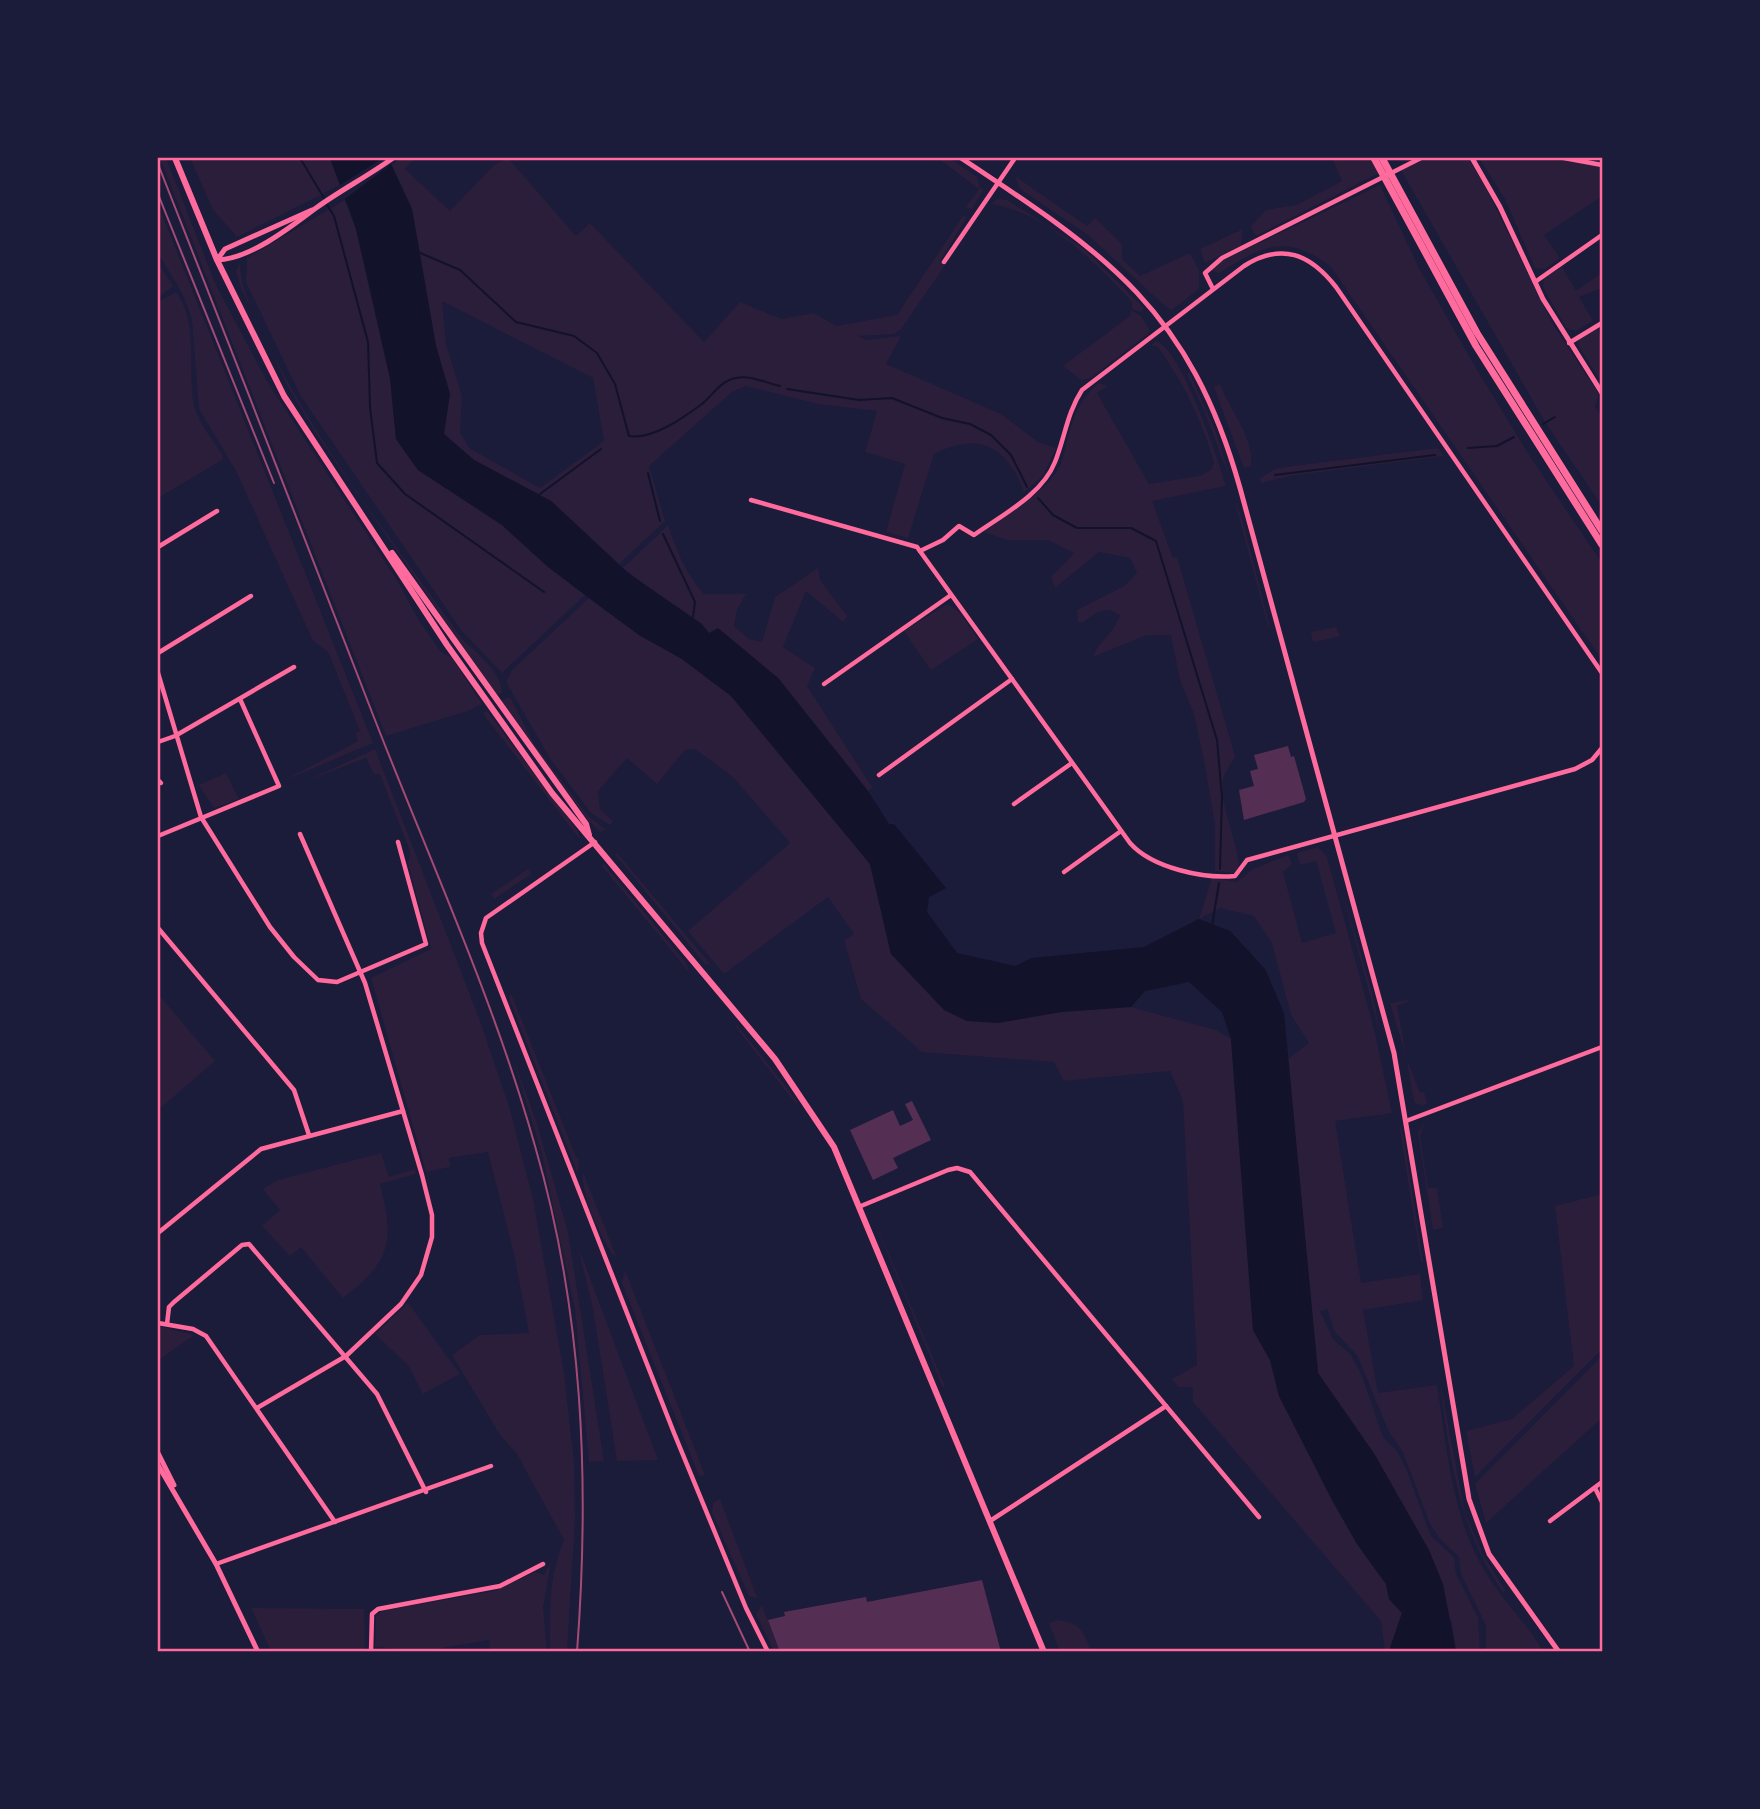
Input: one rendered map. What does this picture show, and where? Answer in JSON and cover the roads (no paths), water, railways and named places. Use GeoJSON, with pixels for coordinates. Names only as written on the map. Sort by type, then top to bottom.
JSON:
{"type":"FeatureCollection","features":[{"type":"Feature","properties":{"kind":"highway"},"geometry":{"type":"LineString","coordinates":[[1374,158],[1382,164],[1490,369],[1602,545]]}},
{"type":"Feature","properties":{"kind":"highway"},"geometry":{"type":"LineString","coordinates":[[1390,181],[1502,374],[1602,531]]}},
{"type":"Feature","properties":{"kind":"main road"},"geometry":{"type":"LineString","coordinates":[[175,158],[217,260],[284,396],[380,538],[586,824],[589,835],[794,1084],[834,1147],[861,1206],[1044,1651]]}},
{"type":"Feature","properties":{"kind":"street"},"geometry":{"type":"LineString","coordinates":[[217,260],[225,249],[315,209],[393,158]]}},
{"type":"Feature","properties":{"kind":"street"},"geometry":{"type":"LineString","coordinates":[[961,158],[1072,232],[1106,260],[1141,295],[1166,327],[1208,394],[1225,437],[1394,1053],[1469,1499],[1489,1554],[1559,1651]]}},
{"type":"Feature","properties":{"kind":"street"},"geometry":{"type":"LineString","coordinates":[[944,262],[1016,158]]}},
{"type":"Feature","properties":{"kind":"street"},"geometry":{"type":"LineString","coordinates":[[1213,289],[1205,272],[1222,258],[1421,158]]}},
{"type":"Feature","properties":{"kind":"street"},"geometry":{"type":"LineString","coordinates":[[1472,158],[1500,207],[1535,282],[1569,343],[1602,393]]}},
{"type":"Feature","properties":{"kind":"street"},"geometry":{"type":"LineString","coordinates":[[1564,158],[1602,165]]}},
{"type":"Feature","properties":{"kind":"street"},"geometry":{"type":"LineString","coordinates":[[217,260],[240,256],[299,225],[315,209]]}},
{"type":"Feature","properties":{"kind":"street"},"geometry":{"type":"LineString","coordinates":[[1535,282],[1602,235]]}},
{"type":"Feature","properties":{"kind":"street"},"geometry":{"type":"LineString","coordinates":[[920,551],[943,540],[959,526],[974,535],[1028,496],[1052,469],[1070,410],[1082,390],[1213,289],[1267,254],[1290,254],[1318,266],[1343,298],[1602,673]]}},
{"type":"Feature","properties":{"kind":"street"},"geometry":{"type":"LineString","coordinates":[[1569,343],[1602,323]]}},
{"type":"Feature","properties":{"kind":"street"},"geometry":{"type":"LineString","coordinates":[[751,500],[912,546],[920,551],[1121,831],[1146,857],[1190,871],[1226,877],[1240,872],[1247,860],[1575,769],[1592,760],[1602,748]]}},
{"type":"Feature","properties":{"kind":"street"},"geometry":{"type":"LineString","coordinates":[[158,547],[217,511]]}},
{"type":"Feature","properties":{"kind":"street"},"geometry":{"type":"LineString","coordinates":[[824,684],[951,595]]}},
{"type":"Feature","properties":{"kind":"street"},"geometry":{"type":"LineString","coordinates":[[158,653],[251,596]]}},
{"type":"Feature","properties":{"kind":"street"},"geometry":{"type":"LineString","coordinates":[[158,742],[175,736],[294,667]]}},
{"type":"Feature","properties":{"kind":"street"},"geometry":{"type":"LineString","coordinates":[[158,673],[201,817],[270,927],[307,970],[326,983],[361,972],[426,944],[398,842]]}},
{"type":"Feature","properties":{"kind":"street"},"geometry":{"type":"LineString","coordinates":[[879,775],[1012,679]]}},
{"type":"Feature","properties":{"kind":"street"},"geometry":{"type":"LineString","coordinates":[[158,836],[279,786],[240,699]]}},
{"type":"Feature","properties":{"kind":"street"},"geometry":{"type":"LineString","coordinates":[[1014,804],[1072,763]]}},
{"type":"Feature","properties":{"kind":"street"},"geometry":{"type":"LineString","coordinates":[[1064,872],[1121,831]]}},
{"type":"Feature","properties":{"kind":"street"},"geometry":{"type":"LineString","coordinates":[[257,1408],[345,1356],[407,1298],[421,1275],[430,1248],[433,1226],[430,1205],[361,972],[300,834]]}},
{"type":"Feature","properties":{"kind":"street"},"geometry":{"type":"LineString","coordinates":[[595,842],[486,918],[481,933],[482,943],[674,1433],[746,1608],[768,1651]]}},
{"type":"Feature","properties":{"kind":"street"},"geometry":{"type":"LineString","coordinates":[[158,928],[294,1090],[309,1135]]}},
{"type":"Feature","properties":{"kind":"street"},"geometry":{"type":"LineString","coordinates":[[1406,1121],[1602,1047]]}},
{"type":"Feature","properties":{"kind":"street"},"geometry":{"type":"LineString","coordinates":[[158,1233],[252,1154],[270,1145],[403,1111]]}},
{"type":"Feature","properties":{"kind":"street"},"geometry":{"type":"LineString","coordinates":[[861,1206],[948,1170],[957,1168],[970,1172],[1259,1517]]}},
{"type":"Feature","properties":{"kind":"street"},"geometry":{"type":"LineString","coordinates":[[167,1324],[169,1307],[246,1243],[377,1394],[426,1492]]}},
{"type":"Feature","properties":{"kind":"street"},"geometry":{"type":"LineString","coordinates":[[158,1323],[193,1329],[206,1336],[335,1522]]}},
{"type":"Feature","properties":{"kind":"street"},"geometry":{"type":"LineString","coordinates":[[990,1521],[1166,1406]]}},
{"type":"Feature","properties":{"kind":"street"},"geometry":{"type":"LineString","coordinates":[[158,1453],[176,1492]]}},
{"type":"Feature","properties":{"kind":"street"},"geometry":{"type":"LineString","coordinates":[[158,1465],[216,1563],[258,1651]]}},
{"type":"Feature","properties":{"kind":"street"},"geometry":{"type":"LineString","coordinates":[[216,1563],[426,1492],[491,1466]]}},
{"type":"Feature","properties":{"kind":"street"},"geometry":{"type":"LineString","coordinates":[[1550,1521],[1602,1482]]}},
{"type":"Feature","properties":{"kind":"street"},"geometry":{"type":"LineString","coordinates":[[1595,1488],[1602,1502]]}},
{"type":"Feature","properties":{"kind":"street"},"geometry":{"type":"LineString","coordinates":[[371,1651],[372,1614],[378,1609],[500,1586],[543,1564]]}},
{"type":"Feature","properties":{"kind":"waterway"},"geometry":{"type":"LineString","coordinates":[[300,158],[324,198]]}},
{"type":"Feature","properties":{"kind":"waterway"},"geometry":{"type":"LineString","coordinates":[[326,203],[334,216],[368,342],[370,407],[377,463],[405,494],[544,592]]}},
{"type":"Feature","properties":{"kind":"waterway"},"geometry":{"type":"LineString","coordinates":[[418,252],[460,270],[516,322],[574,336],[597,353],[615,384],[629,436],[647,435],[667,427],[702,404],[721,385],[736,378],[780,386]]}},
{"type":"Feature","properties":{"kind":"waterway"},"geometry":{"type":"LineString","coordinates":[[787,389],[859,400],[892,398],[942,418],[970,424],[991,435],[1011,455],[1027,487]]}},
{"type":"Feature","properties":{"kind":"waterway"},"geometry":{"type":"LineString","coordinates":[[1543,424],[1555,417]]}},
{"type":"Feature","properties":{"kind":"waterway"},"geometry":{"type":"LineString","coordinates":[[1468,448],[1497,446],[1514,437]]}},
{"type":"Feature","properties":{"kind":"waterway"},"geometry":{"type":"LineString","coordinates":[[540,494],[601,449]]}},
{"type":"Feature","properties":{"kind":"waterway"},"geometry":{"type":"LineString","coordinates":[[1275,475],[1435,455]]}},
{"type":"Feature","properties":{"kind":"waterway"},"geometry":{"type":"LineString","coordinates":[[648,473],[660,521]]}},
{"type":"Feature","properties":{"kind":"waterway"},"geometry":{"type":"LineString","coordinates":[[1038,498],[1053,515],[1077,528],[1131,528],[1156,541],[1217,740],[1222,797],[1220,869]]}},
{"type":"Feature","properties":{"kind":"waterway"},"geometry":{"type":"LineString","coordinates":[[663,534],[695,602],[693,617]]}},
{"type":"Feature","properties":{"kind":"waterway"},"geometry":{"type":"LineString","coordinates":[[1212,926],[1219,883]]}},
{"type":"Feature","properties":{"kind":"railway"},"geometry":{"type":"LineString","coordinates":[[158,164],[481,984],[535,1146],[564,1271],[579,1397],[583,1524],[577,1652]]}},
{"type":"Feature","properties":{"kind":"railway"},"geometry":{"type":"LineString","coordinates":[[158,194],[274,483]]}},
{"type":"Feature","properties":{"kind":"railway"},"geometry":{"type":"LineString","coordinates":[[722,1592],[750,1652]]}}]}
